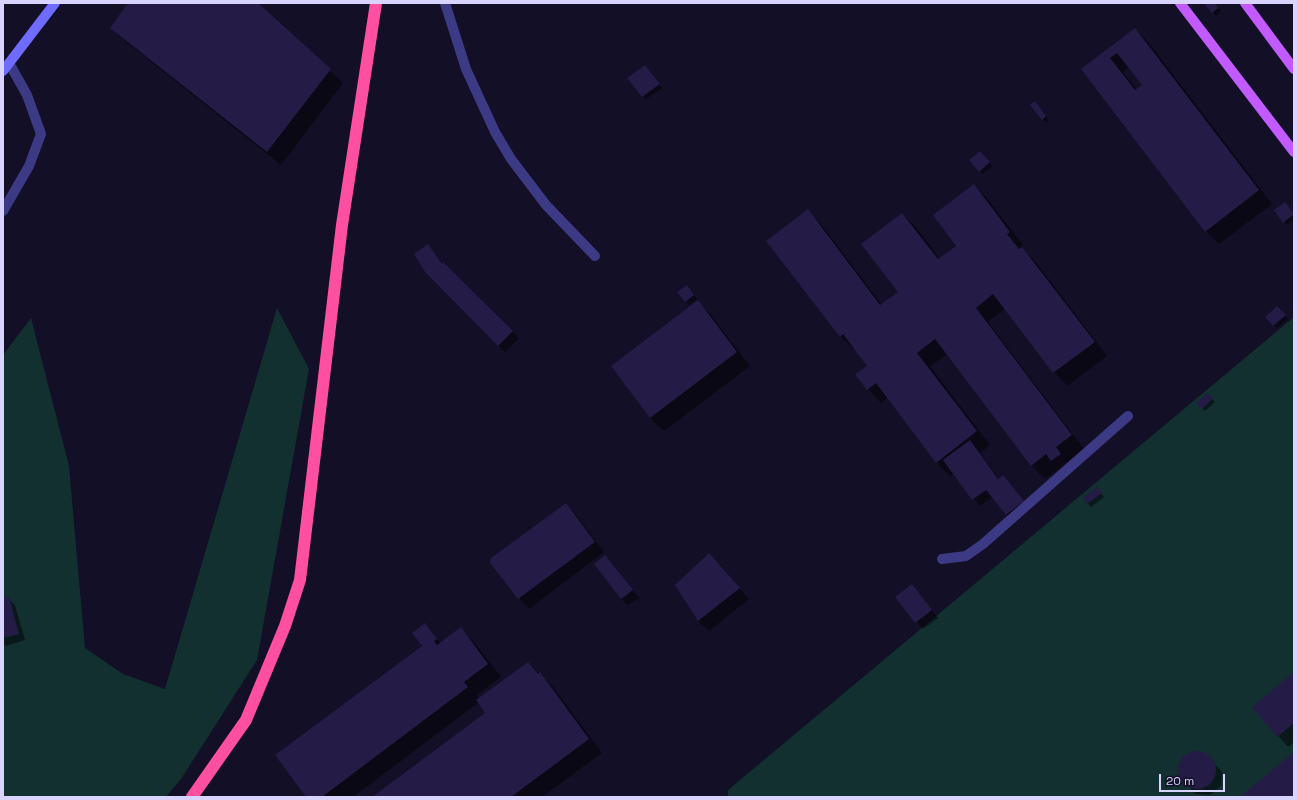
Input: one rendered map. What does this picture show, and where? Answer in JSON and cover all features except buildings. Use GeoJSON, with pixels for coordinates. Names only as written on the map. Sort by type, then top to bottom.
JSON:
{"type":"FeatureCollection","features":[{"type":"Feature","properties":{"kind":"highway"},"geometry":{"type":"LineString","coordinates":[[192,797],[246,720],[285,626],[300,580],[342,224],[376,3]]}},
{"type":"Feature","properties":{"kind":"main road"},"geometry":{"type":"LineString","coordinates":[[6,67],[55,3]]}},
{"type":"Feature","properties":{"kind":"main road"},"geometry":{"type":"LineString","coordinates":[[1180,3],[1294,152]]}},
{"type":"Feature","properties":{"kind":"main road"},"geometry":{"type":"LineString","coordinates":[[1245,3],[1294,69]]}},
{"type":"Feature","properties":{"kind":"lane"},"geometry":{"type":"LineString","coordinates":[[445,3],[466,69],[495,132],[510,159],[546,205],[595,256]]}},
{"type":"Feature","properties":{"kind":"lane"},"geometry":{"type":"LineString","coordinates":[[3,211],[29,166],[41,134],[27,95],[6,67]]}},
{"type":"Feature","properties":{"kind":"lane"},"geometry":{"type":"LineString","coordinates":[[942,559],[966,556],[983,544],[1128,416]]}},
{"type":"Feature","properties":{"kind":"green space"},"geometry":{"type":"Polygon","coordinates":[[[277,308],[309,369],[257,660],[181,779],[166,797],[3,797],[3,355],[31,318],[69,466],[85,648],[123,674],[165,689],[277,308]]]}},
{"type":"Feature","properties":{"kind":"green space"},"geometry":{"type":"Polygon","coordinates":[[[1294,317],[1294,797],[728,797],[728,790],[1294,317]]]}}]}
